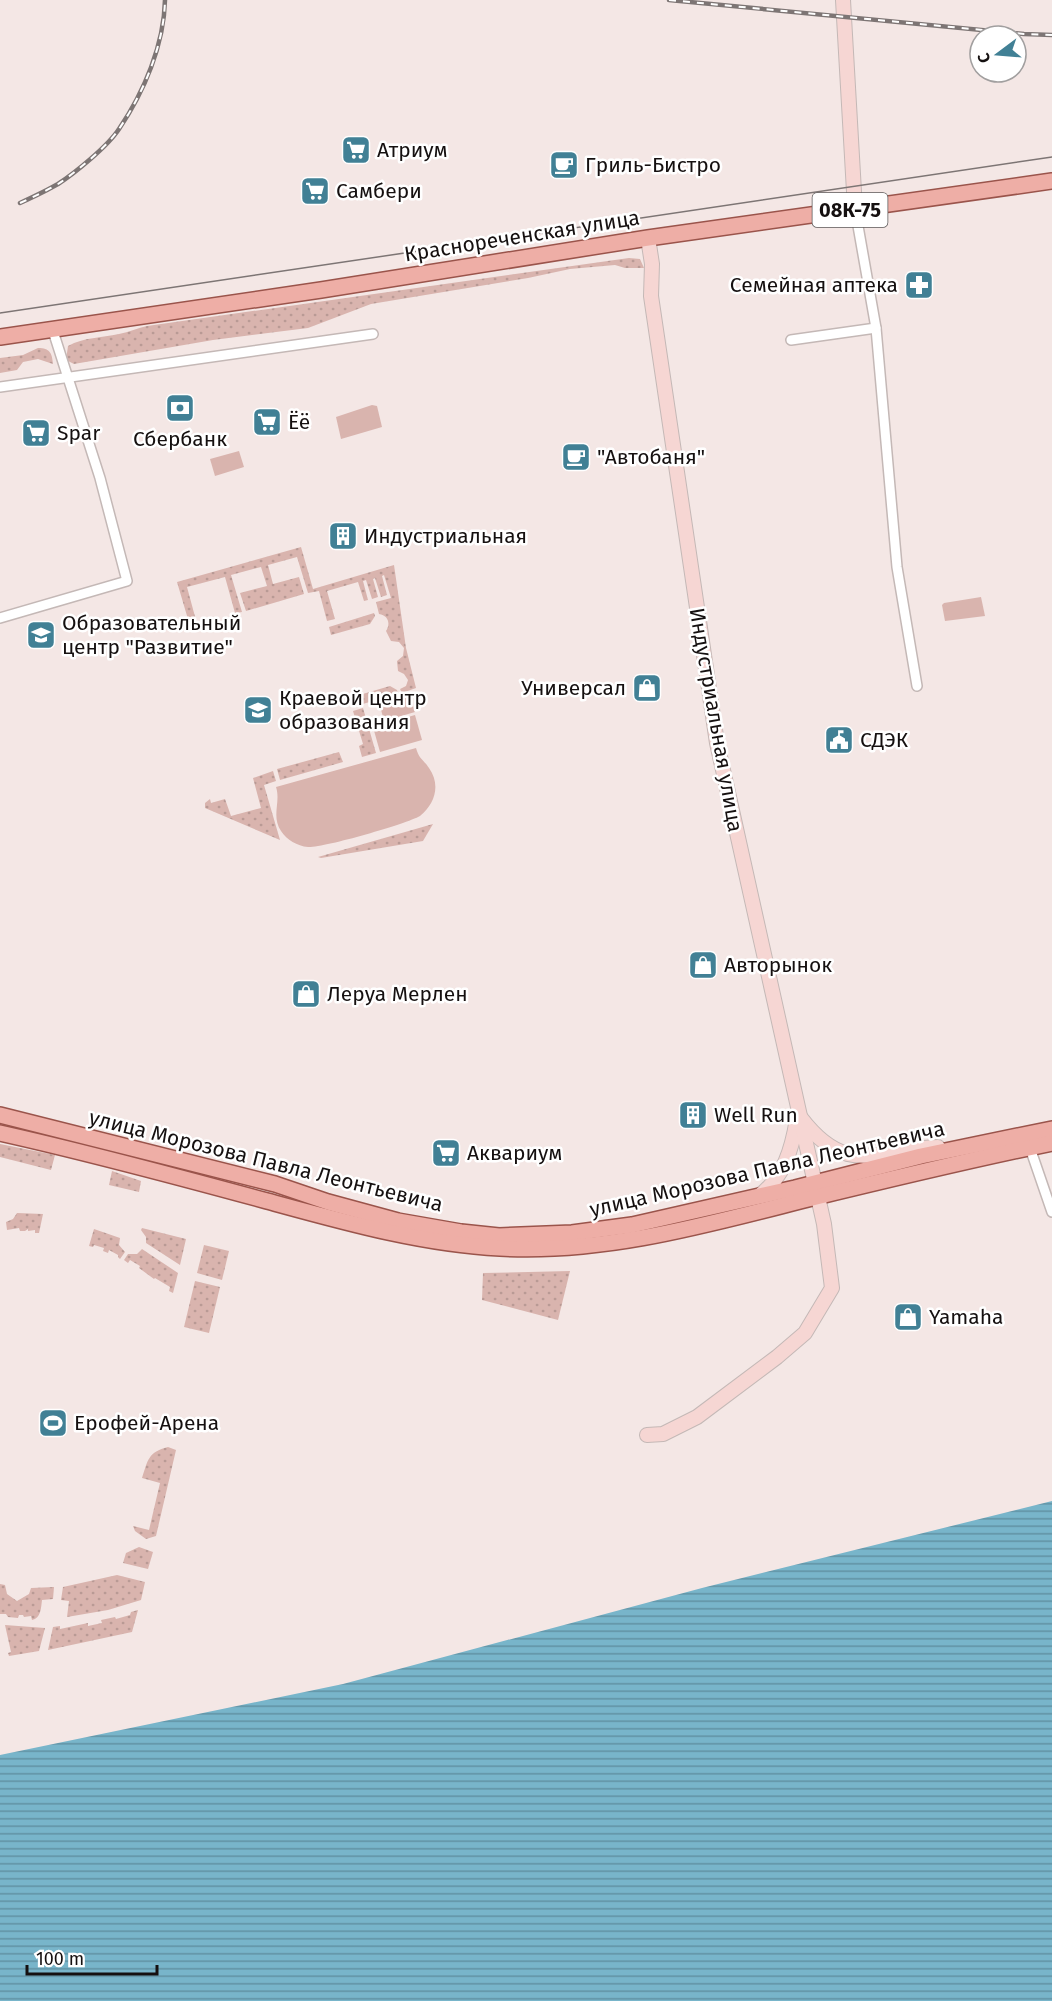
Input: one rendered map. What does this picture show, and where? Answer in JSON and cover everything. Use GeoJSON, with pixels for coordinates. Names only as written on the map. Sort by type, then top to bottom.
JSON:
{"type":"FeatureCollection","features":[{"type":"Feature","properties":{"kind":"main road"},"geometry":{"type":"LineString","coordinates":[[843,0],[855,209]]}},
{"type":"Feature","properties":{"kind":"main road","name":"Краснореченская улица"},"geometry":{"type":"LineString","coordinates":[[0,337],[648,238],[1052,181]]}},
{"type":"Feature","properties":{"kind":"main road","name":"Индустриальная улица"},"geometry":{"type":"LineString","coordinates":[[647,1435],[663,1434],[697,1417],[777,1357],[805,1333],[832,1288],[824,1224],[717,743],[654,316],[650,281],[652,264],[648,238]]}},
{"type":"Feature","properties":{"kind":"main road"},"geometry":{"type":"LineString","coordinates":[[798,1114],[813,1134],[825,1144],[849,1156],[865,1157],[934,1147],[966,1146]]}},
{"type":"Feature","properties":{"kind":"main road"},"geometry":{"type":"LineString","coordinates":[[727,1204],[760,1196],[776,1182],[790,1152],[798,1114]]}},
{"type":"Feature","properties":{"kind":"main road","name":"улица Морозова Павла Леонтьевича"},"geometry":{"type":"LineString","coordinates":[[0,1115],[274,1184],[328,1202],[398,1221],[499,1236],[572,1233],[632,1225],[779,1192],[816,1190],[1052,1143]]}},
{"type":"Feature","properties":{"kind":"main road","name":"улица Морозова Павла Леонтьевича"},"geometry":{"type":"LineString","coordinates":[[0,1133],[137,1165],[307,1212],[407,1236],[501,1248],[568,1247],[623,1241],[724,1221],[816,1190],[966,1146],[1052,1129]]}},
{"type":"Feature","properties":{"kind":"street"},"geometry":{"type":"LineString","coordinates":[[855,209],[876,328],[897,567],[917,686]]}},
{"type":"Feature","properties":{"kind":"street"},"geometry":{"type":"LineString","coordinates":[[791,340],[876,328]]}},
{"type":"Feature","properties":{"kind":"street"},"geometry":{"type":"LineString","coordinates":[[0,618],[128,581],[100,478],[53,330]]}},
{"type":"Feature","properties":{"kind":"street"},"geometry":{"type":"LineString","coordinates":[[0,387],[373,334]]}},
{"type":"Feature","properties":{"kind":"street"},"geometry":{"type":"LineString","coordinates":[[0,1139],[21,1137]]}},
{"type":"Feature","properties":{"kind":"street"},"geometry":{"type":"LineString","coordinates":[[1030,1148],[1052,1212]]}},
{"type":"Feature","properties":{"kind":"shaded area"},"geometry":{"type":"Polygon","coordinates":[[[629,258],[640,259],[644,268],[625,268],[615,265],[570,269],[371,304],[308,328],[213,340],[74,364],[66,360],[68,346],[74,343],[147,326],[629,258]]]}},
{"type":"Feature","properties":{"kind":"shaded area"},"geometry":{"type":"Polygon","coordinates":[[[38,348],[50,352],[53,364],[38,359],[23,362],[17,370],[0,373],[0,358],[23,355],[38,348]]]}},
{"type":"Feature","properties":{"kind":"shaded area"},"geometry":{"type":"Polygon","coordinates":[[[372,405],[377,406],[382,427],[341,439],[336,417],[372,405]]]}},
{"type":"Feature","properties":{"kind":"shaded area"},"geometry":{"type":"Polygon","coordinates":[[[239,451],[244,467],[215,476],[210,459],[239,451]]]}},
{"type":"Feature","properties":{"kind":"shaded area"},"geometry":{"type":"Polygon","coordinates":[[[301,547],[313,589],[394,565],[406,648],[416,688],[402,693],[400,689],[406,686],[408,680],[398,671],[397,661],[403,656],[404,648],[399,642],[391,641],[386,631],[388,620],[379,614],[376,602],[391,598],[384,575],[382,576],[387,595],[381,597],[375,578],[373,579],[378,597],[372,599],[366,580],[363,581],[368,600],[364,601],[358,582],[327,591],[335,619],[327,621],[319,591],[308,593],[297,557],[268,565],[273,584],[299,577],[304,594],[246,611],[240,593],[267,586],[261,567],[231,575],[242,612],[235,613],[225,577],[187,587],[197,624],[190,626],[177,582],[301,547]]]}},
{"type":"Feature","properties":{"kind":"shaded area"},"geometry":{"type":"Polygon","coordinates":[[[981,597],[985,616],[945,621],[942,605],[944,603],[981,597]]]}},
{"type":"Feature","properties":{"kind":"shaded area"},"geometry":{"type":"Polygon","coordinates":[[[374,613],[375,616],[370,624],[331,635],[329,627],[374,613]]]}},
{"type":"Feature","properties":{"kind":"shaded area"},"geometry":{"type":"Polygon","coordinates":[[[390,686],[397,690],[398,694],[352,707],[349,698],[390,686]]]}},
{"type":"Feature","properties":{"kind":"shaded area"},"geometry":{"type":"Polygon","coordinates":[[[409,693],[415,712],[384,721],[379,702],[409,693]]]}},
{"type":"Feature","properties":{"kind":"shaded area"},"geometry":{"type":"Polygon","coordinates":[[[363,708],[376,753],[362,757],[359,746],[363,744],[353,711],[363,708]]]}},
{"type":"Feature","properties":{"kind":"shaded area"},"geometry":{"type":"Polygon","coordinates":[[[415,715],[422,740],[380,752],[373,727],[415,715]]]}},
{"type":"Feature","properties":{"kind":"shaded area"},"geometry":{"type":"Polygon","coordinates":[[[416,748],[435,781],[433,800],[420,816],[364,835],[308,847],[296,844],[281,831],[276,814],[276,787],[416,748]]]}},
{"type":"Feature","properties":{"kind":"shaded area"},"geometry":{"type":"Polygon","coordinates":[[[339,752],[343,762],[280,780],[277,769],[339,752]]]}},
{"type":"Feature","properties":{"kind":"shaded area"},"geometry":{"type":"Polygon","coordinates":[[[273,771],[276,781],[264,785],[280,840],[205,808],[205,803],[210,799],[211,803],[225,799],[231,816],[261,808],[253,778],[273,771]]]}},
{"type":"Feature","properties":{"kind":"shaded area"},"geometry":{"type":"Polygon","coordinates":[[[433,824],[423,841],[318,857],[433,824]]]}},
{"type":"Feature","properties":{"kind":"shaded area"},"geometry":{"type":"Polygon","coordinates":[[[0,1144],[55,1155],[51,1170],[0,1157],[0,1144]]]}},
{"type":"Feature","properties":{"kind":"shaded area"},"geometry":{"type":"Polygon","coordinates":[[[112,1171],[141,1181],[139,1192],[109,1185],[112,1171]]]}},
{"type":"Feature","properties":{"kind":"shaded area"},"geometry":{"type":"Polygon","coordinates":[[[17,1213],[43,1214],[39,1233],[35,1233],[35,1230],[28,1231],[28,1229],[20,1231],[19,1228],[7,1230],[6,1222],[13,1219],[17,1213]]]}},
{"type":"Feature","properties":{"kind":"shaded area"},"geometry":{"type":"Polygon","coordinates":[[[142,1228],[186,1239],[180,1265],[146,1243],[142,1228]]]}},
{"type":"Feature","properties":{"kind":"shaded area"},"geometry":{"type":"Polygon","coordinates":[[[94,1229],[120,1238],[119,1245],[125,1252],[120,1259],[118,1255],[109,1250],[108,1253],[103,1251],[104,1248],[89,1246],[94,1229]]]}},
{"type":"Feature","properties":{"kind":"shaded area"},"geometry":{"type":"Polygon","coordinates":[[[204,1245],[229,1251],[222,1280],[197,1273],[204,1245]]]}},
{"type":"Feature","properties":{"kind":"shaded area"},"geometry":{"type":"Polygon","coordinates":[[[142,1249],[178,1273],[173,1293],[169,1291],[170,1287],[154,1279],[139,1268],[140,1266],[130,1260],[128,1263],[124,1260],[128,1254],[137,1254],[142,1249]]]}},
{"type":"Feature","properties":{"kind":"shaded area"},"geometry":{"type":"Polygon","coordinates":[[[570,1271],[558,1320],[482,1300],[483,1273],[570,1271]]]}},
{"type":"Feature","properties":{"kind":"shaded area"},"geometry":{"type":"Polygon","coordinates":[[[195,1281],[220,1287],[209,1333],[184,1327],[195,1281]]]}},
{"type":"Feature","properties":{"kind":"shaded area"},"geometry":{"type":"Polygon","coordinates":[[[168,1447],[176,1450],[156,1536],[146,1539],[135,1531],[133,1526],[149,1530],[160,1483],[142,1478],[153,1454],[168,1447]]]}},
{"type":"Feature","properties":{"kind":"shaded area"},"geometry":{"type":"Polygon","coordinates":[[[139,1547],[153,1552],[148,1569],[123,1563],[126,1553],[139,1547]]]}},
{"type":"Feature","properties":{"kind":"shaded area"},"geometry":{"type":"Polygon","coordinates":[[[117,1575],[145,1582],[141,1600],[108,1610],[67,1617],[69,1601],[61,1600],[63,1587],[117,1575]]]}},
{"type":"Feature","properties":{"kind":"shaded area"},"geometry":{"type":"Polygon","coordinates":[[[0,1584],[5,1585],[7,1594],[17,1601],[29,1594],[31,1588],[54,1587],[53,1599],[42,1600],[40,1612],[35,1619],[32,1620],[31,1616],[24,1617],[23,1615],[19,1615],[18,1618],[8,1617],[6,1614],[0,1614],[0,1584]]]}},
{"type":"Feature","properties":{"kind":"shaded area"},"geometry":{"type":"Polygon","coordinates":[[[138,1610],[132,1632],[48,1650],[53,1627],[60,1626],[60,1629],[88,1623],[88,1626],[102,1623],[101,1620],[130,1615],[131,1612],[138,1610]]]}},
{"type":"Feature","properties":{"kind":"shaded area"},"geometry":{"type":"Polygon","coordinates":[[[5,1625],[45,1628],[39,1651],[9,1656],[8,1653],[11,1652],[5,1625]]]}},
{"type":"Feature","properties":{"kind":"water"},"geometry":{"type":"Polygon","coordinates":[[[1052,1501],[1052,2001],[0,2001],[0,1755],[343,1684],[702,1588],[1052,1501]]]}},
{"type":"Feature","properties":{"kind":"tram line"},"geometry":{"type":"LineString","coordinates":[[0,313],[1052,157]]}},
{"type":"Feature","properties":{"kind":"railway"},"geometry":{"type":"LineString","coordinates":[[20,203],[53,187],[73,173],[114,136],[137,100],[151,68],[161,34],[165,0]]}},
{"type":"Feature","properties":{"kind":"railway"},"geometry":{"type":"LineString","coordinates":[[669,0],[1052,35]]}},
{"type":"Feature","properties":{"kind":"place","name":"Атриум"},"geometry":{"type":"Point","coordinates":[356,150]}},
{"type":"Feature","properties":{"kind":"place","name":"Гриль-Бистро"},"geometry":{"type":"Point","coordinates":[564,165]}},
{"type":"Feature","properties":{"kind":"place","name":"Самбери"},"geometry":{"type":"Point","coordinates":[315,191]}},
{"type":"Feature","properties":{"kind":"place","name":"Семейная аптека"},"geometry":{"type":"Point","coordinates":[919,285]}},
{"type":"Feature","properties":{"kind":"place","name":"Сбербанк"},"geometry":{"type":"Point","coordinates":[180,408]}},
{"type":"Feature","properties":{"kind":"place","name":"Ёё"},"geometry":{"type":"Point","coordinates":[267,422]}},
{"type":"Feature","properties":{"kind":"place","name":"Spar"},"geometry":{"type":"Point","coordinates":[36,433]}},
{"type":"Feature","properties":{"kind":"place","name":"\"Автобаня\""},"geometry":{"type":"Point","coordinates":[576,457]}},
{"type":"Feature","properties":{"kind":"place","name":"Индустриальная"},"geometry":{"type":"Point","coordinates":[343,536]}},
{"type":"Feature","properties":{"kind":"place","name":"Образовательный центр \"Развитие\""},"geometry":{"type":"Point","coordinates":[41,635]}},
{"type":"Feature","properties":{"kind":"place","name":"Универсал"},"geometry":{"type":"Point","coordinates":[647,688]}},
{"type":"Feature","properties":{"kind":"place","name":"Краевой центр образования"},"geometry":{"type":"Point","coordinates":[258,710]}},
{"type":"Feature","properties":{"kind":"place","name":"СДЭК"},"geometry":{"type":"Point","coordinates":[839,740]}},
{"type":"Feature","properties":{"kind":"place","name":"Авторынок"},"geometry":{"type":"Point","coordinates":[703,965]}},
{"type":"Feature","properties":{"kind":"place","name":"Леруа Мерлен"},"geometry":{"type":"Point","coordinates":[306,994]}},
{"type":"Feature","properties":{"kind":"place","name":"Well Run"},"geometry":{"type":"Point","coordinates":[693,1115]}},
{"type":"Feature","properties":{"kind":"place","name":"Аквариум"},"geometry":{"type":"Point","coordinates":[446,1153]}},
{"type":"Feature","properties":{"kind":"place","name":"Yamaha"},"geometry":{"type":"Point","coordinates":[908,1317]}},
{"type":"Feature","properties":{"kind":"place","name":"Ерофей-Арена"},"geometry":{"type":"Point","coordinates":[53,1423]}}]}
